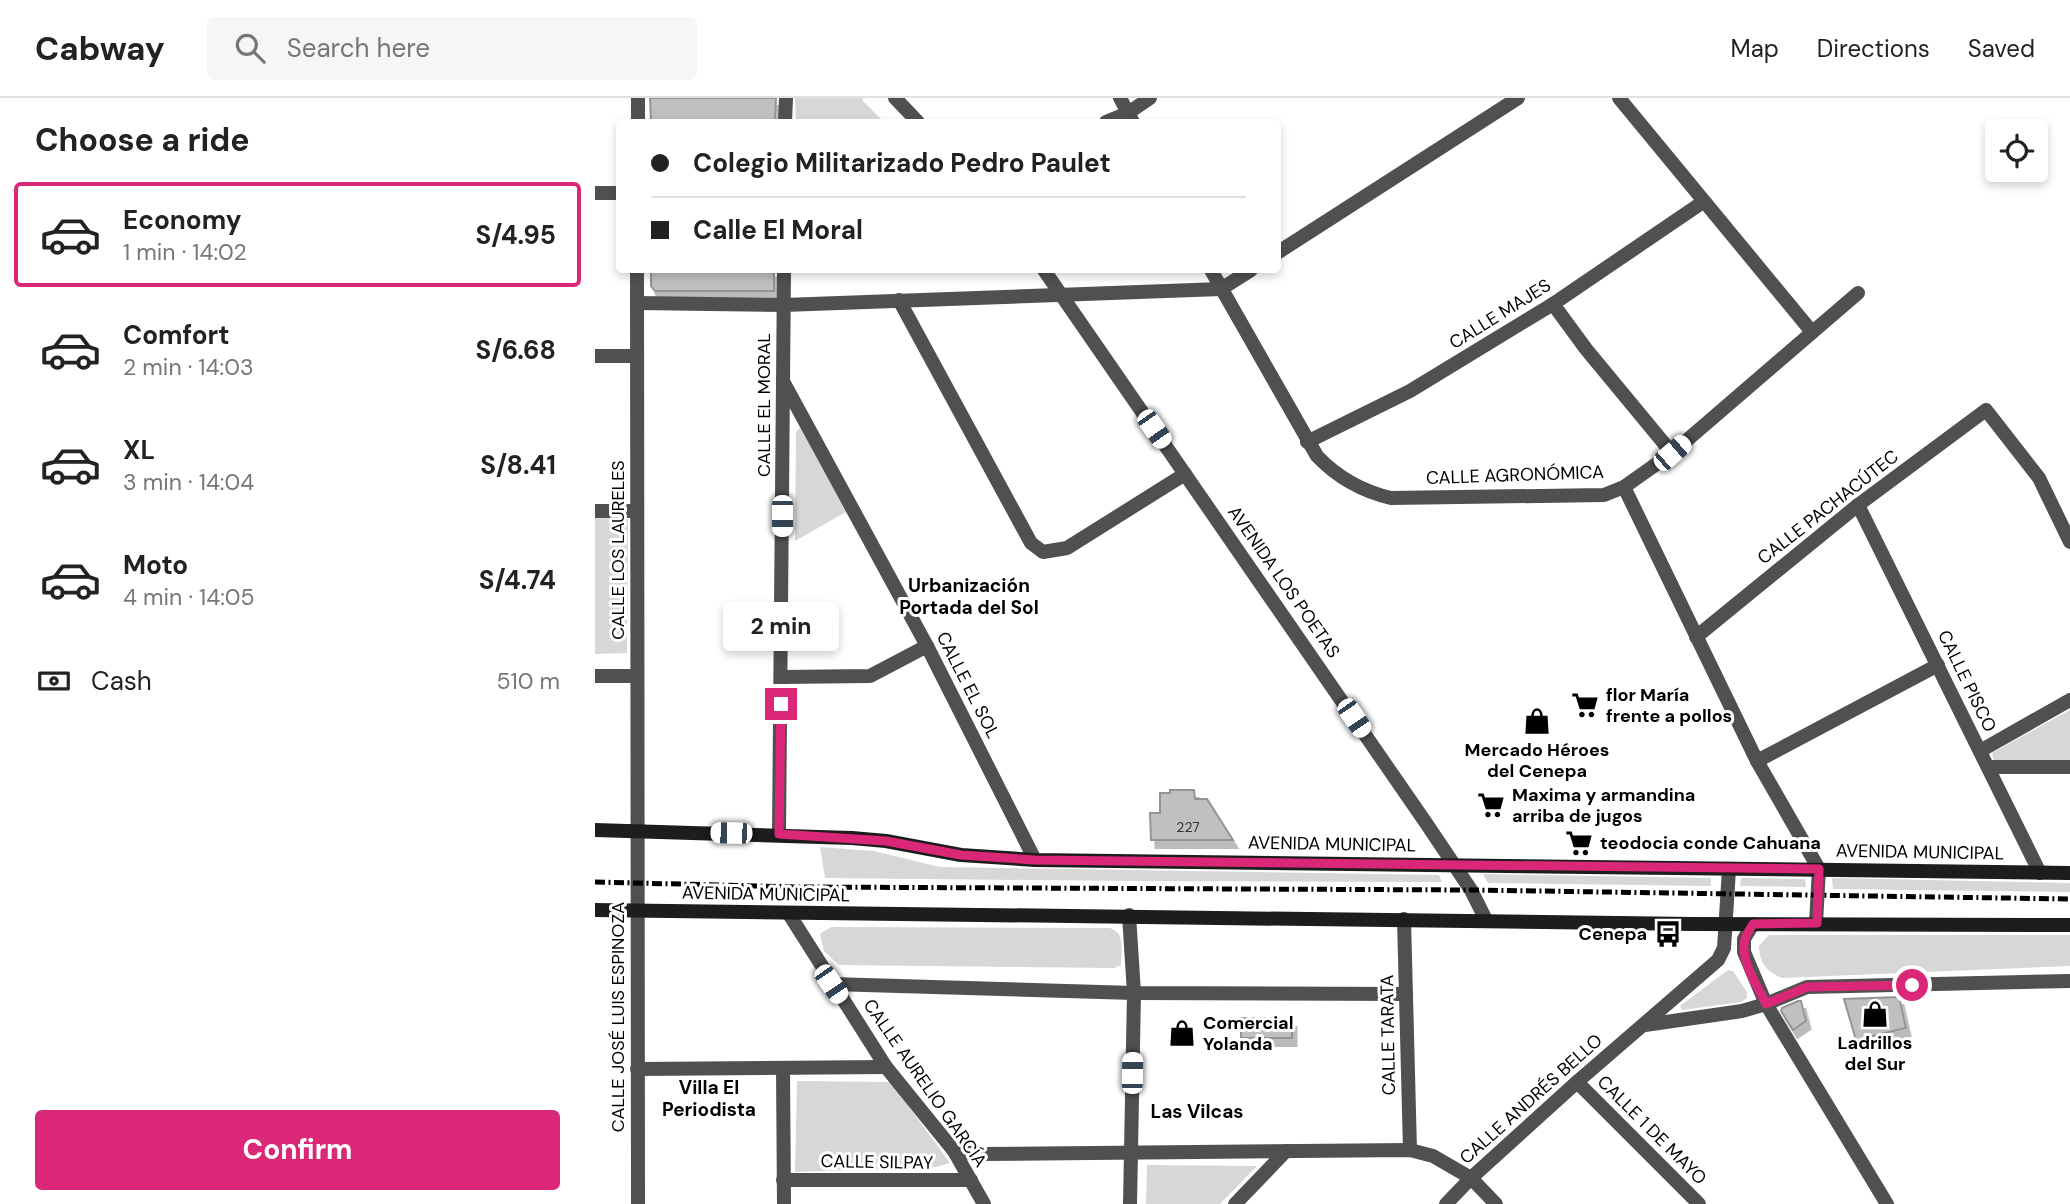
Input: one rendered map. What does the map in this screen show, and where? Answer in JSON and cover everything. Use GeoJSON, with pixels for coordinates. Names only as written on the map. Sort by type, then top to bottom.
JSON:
{"type":"FeatureCollection","features":[{"type":"Feature","properties":{"kind":"main road","name":"AVENIDA MUNICIPAL"},"geometry":{"type":"LineString","coordinates":[[595,830],[779,834],[886,841],[961,855],[1035,860],[2070,873]]}},
{"type":"Feature","properties":{"kind":"main road","name":"AVENIDA MUNICIPAL"},"geometry":{"type":"LineString","coordinates":[[595,910],[1724,924],[2070,925]]}},
{"type":"Feature","properties":{"kind":"street"},"geometry":{"type":"LineString","coordinates":[[638,98],[638,119]]}},
{"type":"Feature","properties":{"kind":"street"},"geometry":{"type":"LineString","coordinates":[[785,119],[786,98]]}},
{"type":"Feature","properties":{"kind":"street"},"geometry":{"type":"LineString","coordinates":[[895,98],[915,119]]}},
{"type":"Feature","properties":{"kind":"street"},"geometry":{"type":"LineString","coordinates":[[1120,98],[1130,118],[1150,98]]}},
{"type":"Feature","properties":{"kind":"street"},"geometry":{"type":"LineString","coordinates":[[1281,250],[1518,98]]}},
{"type":"Feature","properties":{"kind":"street"},"geometry":{"type":"LineString","coordinates":[[1619,98],[1812,332]]}},
{"type":"Feature","properties":{"kind":"street"},"geometry":{"type":"LineString","coordinates":[[595,192],[616,193]]}},
{"type":"Feature","properties":{"kind":"street","name":"CALLE MAJES"},"geometry":{"type":"LineString","coordinates":[[1307,442],[1410,391],[1553,304],[1703,202]]}},
{"type":"Feature","properties":{"kind":"street","name":"CALLE LOS LAURELES"},"geometry":{"type":"LineString","coordinates":[[636,831],[637,273]]}},
{"type":"Feature","properties":{"kind":"street","name":"CALLE EL MORAL"},"geometry":{"type":"LineString","coordinates":[[779,834],[784,273]]}},
{"type":"Feature","properties":{"kind":"street","name":"AVENIDA LOS POETAS"},"geometry":{"type":"LineString","coordinates":[[1046,273],[1471,890],[1486,920]]}},
{"type":"Feature","properties":{"kind":"street","name":"CALLE AGRONÓMICA"},"geometry":{"type":"LineString","coordinates":[[1213,273],[1307,442],[1323,462],[1343,479],[1366,491],[1391,498],[1604,495],[1624,486],[1757,761],[1819,869]]}},
{"type":"Feature","properties":{"kind":"street"},"geometry":{"type":"LineString","coordinates":[[637,303],[784,305],[1221,289],[1246,273]]}},
{"type":"Feature","properties":{"kind":"street"},"geometry":{"type":"LineString","coordinates":[[1624,486],[1672,453],[1858,293]]}},
{"type":"Feature","properties":{"kind":"street"},"geometry":{"type":"LineString","coordinates":[[899,300],[1031,543],[1043,552],[1067,548],[1185,474]]}},
{"type":"Feature","properties":{"kind":"street"},"geometry":{"type":"LineString","coordinates":[[1553,304],[1586,349],[1672,453]]}},
{"type":"Feature","properties":{"kind":"street"},"geometry":{"type":"LineString","coordinates":[[595,356],[637,356]]}},
{"type":"Feature","properties":{"kind":"street","name":"CALLE EL SOL"},"geometry":{"type":"LineString","coordinates":[[783,382],[927,646],[1035,860]]}},
{"type":"Feature","properties":{"kind":"street","name":"CALLE PACHACÚTEC"},"geometry":{"type":"LineString","coordinates":[[1696,637],[1859,505],[1986,410],[2039,478],[2070,542]]}},
{"type":"Feature","properties":{"kind":"street","name":"CALLE PISCO"},"geometry":{"type":"LineString","coordinates":[[1859,505],[2041,873]]}},
{"type":"Feature","properties":{"kind":"street"},"geometry":{"type":"LineString","coordinates":[[595,511],[637,512]]}},
{"type":"Feature","properties":{"kind":"street"},"geometry":{"type":"LineString","coordinates":[[781,677],[870,677],[927,646]]}},
{"type":"Feature","properties":{"kind":"street"},"geometry":{"type":"LineString","coordinates":[[1757,761],[1938,666]]}},
{"type":"Feature","properties":{"kind":"street"},"geometry":{"type":"LineString","coordinates":[[595,676],[636,676]]}},
{"type":"Feature","properties":{"kind":"street"},"geometry":{"type":"LineString","coordinates":[[1980,751],[2070,700]]}},
{"type":"Feature","properties":{"kind":"street"},"geometry":{"type":"LineString","coordinates":[[1988,767],[2070,767]]}},
{"type":"Feature","properties":{"kind":"street","name":"CALLE JOSÉ LUIS ESPINOZA"},"geometry":{"type":"LineString","coordinates":[[636,831],[638,1204]]}},
{"type":"Feature","properties":{"kind":"street","name":"CALLE ANDRÉS BELLO"},"geometry":{"type":"LineString","coordinates":[[1446,1204],[1577,1082],[1718,960],[1724,948],[1728,869]]}},
{"type":"Feature","properties":{"kind":"street"},"geometry":{"type":"LineString","coordinates":[[1817,923],[1819,869]]}},
{"type":"Feature","properties":{"kind":"street","name":"CALLE AURELIO GARCÍA"},"geometry":{"type":"LineString","coordinates":[[789,914],[886,1067],[954,1151],[984,1204]]}},
{"type":"Feature","properties":{"kind":"street"},"geometry":{"type":"LineString","coordinates":[[1129,915],[1134,993],[1130,1204]]}},
{"type":"Feature","properties":{"kind":"street","name":"CALLE TARATA"},"geometry":{"type":"LineString","coordinates":[[1404,919],[1410,1150]]}},
{"type":"Feature","properties":{"kind":"street"},"geometry":{"type":"LineString","coordinates":[[1753,924],[1744,939],[1744,952],[1766,1004],[1887,1204]]}},
{"type":"Feature","properties":{"kind":"street"},"geometry":{"type":"LineString","coordinates":[[1644,1025],[1742,1011],[1807,987],[2070,981]]}},
{"type":"Feature","properties":{"kind":"street"},"geometry":{"type":"LineString","coordinates":[[831,984],[1134,993],[1406,994]]}},
{"type":"Feature","properties":{"kind":"street"},"geometry":{"type":"LineString","coordinates":[[637,1069],[886,1067]]}},
{"type":"Feature","properties":{"kind":"street"},"geometry":{"type":"LineString","coordinates":[[783,1068],[784,1204]]}},
{"type":"Feature","properties":{"kind":"street","name":"CALLE 1 DE MAYO"},"geometry":{"type":"LineString","coordinates":[[1577,1082],[1699,1204]]}},
{"type":"Feature","properties":{"kind":"street"},"geometry":{"type":"LineString","coordinates":[[954,1151],[979,1154],[1410,1150],[1433,1156],[1471,1178],[1496,1204]]}},
{"type":"Feature","properties":{"kind":"street"},"geometry":{"type":"LineString","coordinates":[[1235,1204],[1286,1151]]}},
{"type":"Feature","properties":{"kind":"street","name":"CALLE SILPAY"},"geometry":{"type":"LineString","coordinates":[[783,1180],[971,1180]]}},
{"type":"Feature","properties":{"kind":"shaded area"},"geometry":{"type":"Polygon","coordinates":[[[795,98],[864,98],[862,100],[881,119],[796,119],[795,98]]]}},
{"type":"Feature","properties":{"kind":"shaded area"},"geometry":{"type":"Polygon","coordinates":[[[800,427],[846,512],[795,541],[796,433],[800,427]]]}},
{"type":"Feature","properties":{"kind":"shaded area"},"geometry":{"type":"Polygon","coordinates":[[[595,518],[628,519],[627,653],[595,654],[595,518]]]}},
{"type":"Feature","properties":{"kind":"shaded area"},"geometry":{"type":"Polygon","coordinates":[[[2070,710],[2070,762],[1994,762],[1992,753],[2070,710]]]}},
{"type":"Feature","properties":{"kind":"shaded area"},"geometry":{"type":"Polygon","coordinates":[[[820,847],[874,851],[940,867],[1439,875],[1442,882],[825,878],[820,847]]]}},
{"type":"Feature","properties":{"kind":"shaded area"},"geometry":{"type":"Polygon","coordinates":[[[1483,874],[1711,878],[1711,886],[1488,883],[1483,874]]]}},
{"type":"Feature","properties":{"kind":"shaded area"},"geometry":{"type":"Polygon","coordinates":[[[1741,878],[1805,879],[1806,887],[1740,886],[1741,878]]]}},
{"type":"Feature","properties":{"kind":"shaded area"},"geometry":{"type":"Polygon","coordinates":[[[1832,878],[2070,883],[2070,892],[1833,889],[1832,878]]]}},
{"type":"Feature","properties":{"kind":"shaded area"},"geometry":{"type":"Polygon","coordinates":[[[831,927],[1110,928],[1121,938],[1121,965],[1114,968],[839,965],[824,951],[820,934],[831,927]]]}},
{"type":"Feature","properties":{"kind":"shaded area"},"geometry":{"type":"Polygon","coordinates":[[[1769,935],[2070,935],[2070,966],[1782,978],[1768,970],[1760,957],[1759,946],[1769,935]]]}},
{"type":"Feature","properties":{"kind":"shaded area"},"geometry":{"type":"Polygon","coordinates":[[[1728,970],[1733,971],[1747,992],[1747,998],[1741,1002],[1682,1010],[1680,1006],[1728,970]]]}},
{"type":"Feature","properties":{"kind":"shaded area"},"geometry":{"type":"Polygon","coordinates":[[[797,1081],[891,1082],[950,1163],[936,1167],[795,1172],[797,1081]]]}},
{"type":"Feature","properties":{"kind":"shaded area"},"geometry":{"type":"Polygon","coordinates":[[[1147,1165],[1257,1166],[1220,1204],[1146,1204],[1147,1165]]]}},
{"type":"Feature","properties":{"kind":"building"},"geometry":{"type":"Polygon","coordinates":[[[650,98],[776,98],[775,119],[651,119],[650,98]]]}},
{"type":"Feature","properties":{"kind":"building"},"geometry":{"type":"Polygon","coordinates":[[[651,273],[774,273],[774,291],[655,291],[651,286],[651,273]]]}},
{"type":"Feature","properties":{"kind":"building"},"geometry":{"type":"Polygon","coordinates":[[[1170,790],[1194,790],[1195,799],[1207,799],[1233,840],[1151,840],[1150,813],[1160,813],[1160,793],[1170,793],[1170,790]]]}},
{"type":"Feature","properties":{"kind":"building","name":"Ladrillos del Sur"},"geometry":{"type":"Polygon","coordinates":[[[1899,997],[1906,1028],[1856,1040],[1844,999],[1899,997]]]}},
{"type":"Feature","properties":{"kind":"building"},"geometry":{"type":"Polygon","coordinates":[[[1801,1001],[1806,1021],[1793,1030],[1781,1011],[1801,1001]]]}},
{"type":"Feature","properties":{"kind":"building"},"geometry":{"type":"Polygon","coordinates":[[[1241,1018],[1292,1019],[1292,1038],[1241,1038],[1241,1018]]]}},
{"type":"Feature","properties":{"kind":"railway"},"geometry":{"type":"LineString","coordinates":[[595,882],[798,887],[1471,890],[2070,899]]}},
{"type":"Feature","properties":{"kind":"place","name":"flor María frente a pollos"},"geometry":{"type":"Point","coordinates":[1585,705]}},
{"type":"Feature","properties":{"kind":"place","name":"Mercado Héroes del Cenepa"},"geometry":{"type":"Point","coordinates":[1537,721]}},
{"type":"Feature","properties":{"kind":"place","name":"Maxima y armandina arriba de jugos"},"geometry":{"type":"Point","coordinates":[1491,805]}},
{"type":"Feature","properties":{"kind":"place","name":"teodocia conde Cahuana"},"geometry":{"type":"Point","coordinates":[1579,843]}},
{"type":"Feature","properties":{"kind":"place","name":"Cenepa"},"geometry":{"type":"Point","coordinates":[1668,934]}},
{"type":"Feature","properties":{"kind":"place","name":"Ladrillos del Sur"},"geometry":{"type":"Point","coordinates":[1875,1014]}},
{"type":"Feature","properties":{"kind":"place","name":"Comercial Yolanda"},"geometry":{"type":"Point","coordinates":[1182,1033]}},
{"type":"Feature","properties":{"kind":"district","name":"Urbanización Portada del Sol"},"geometry":{"type":"Point","coordinates":[969,596]}},
{"type":"Feature","properties":{"kind":"district","name":"Villa El Periodista"},"geometry":{"type":"Point","coordinates":[709,1098]}},
{"type":"Feature","properties":{"kind":"district","name":"Las Vilcas"},"geometry":{"type":"Point","coordinates":[1197,1111]}},
{"type":"Feature","properties":{"kind":"route"},"geometry":{"type":"LineString","coordinates":[[781,704],[779,834],[886,841],[990,859],[1819,869],[1817,923],[1753,924],[1744,939],[1744,952],[1749,968],[1766,1004],[1807,987],[1912,985]]}}]}
